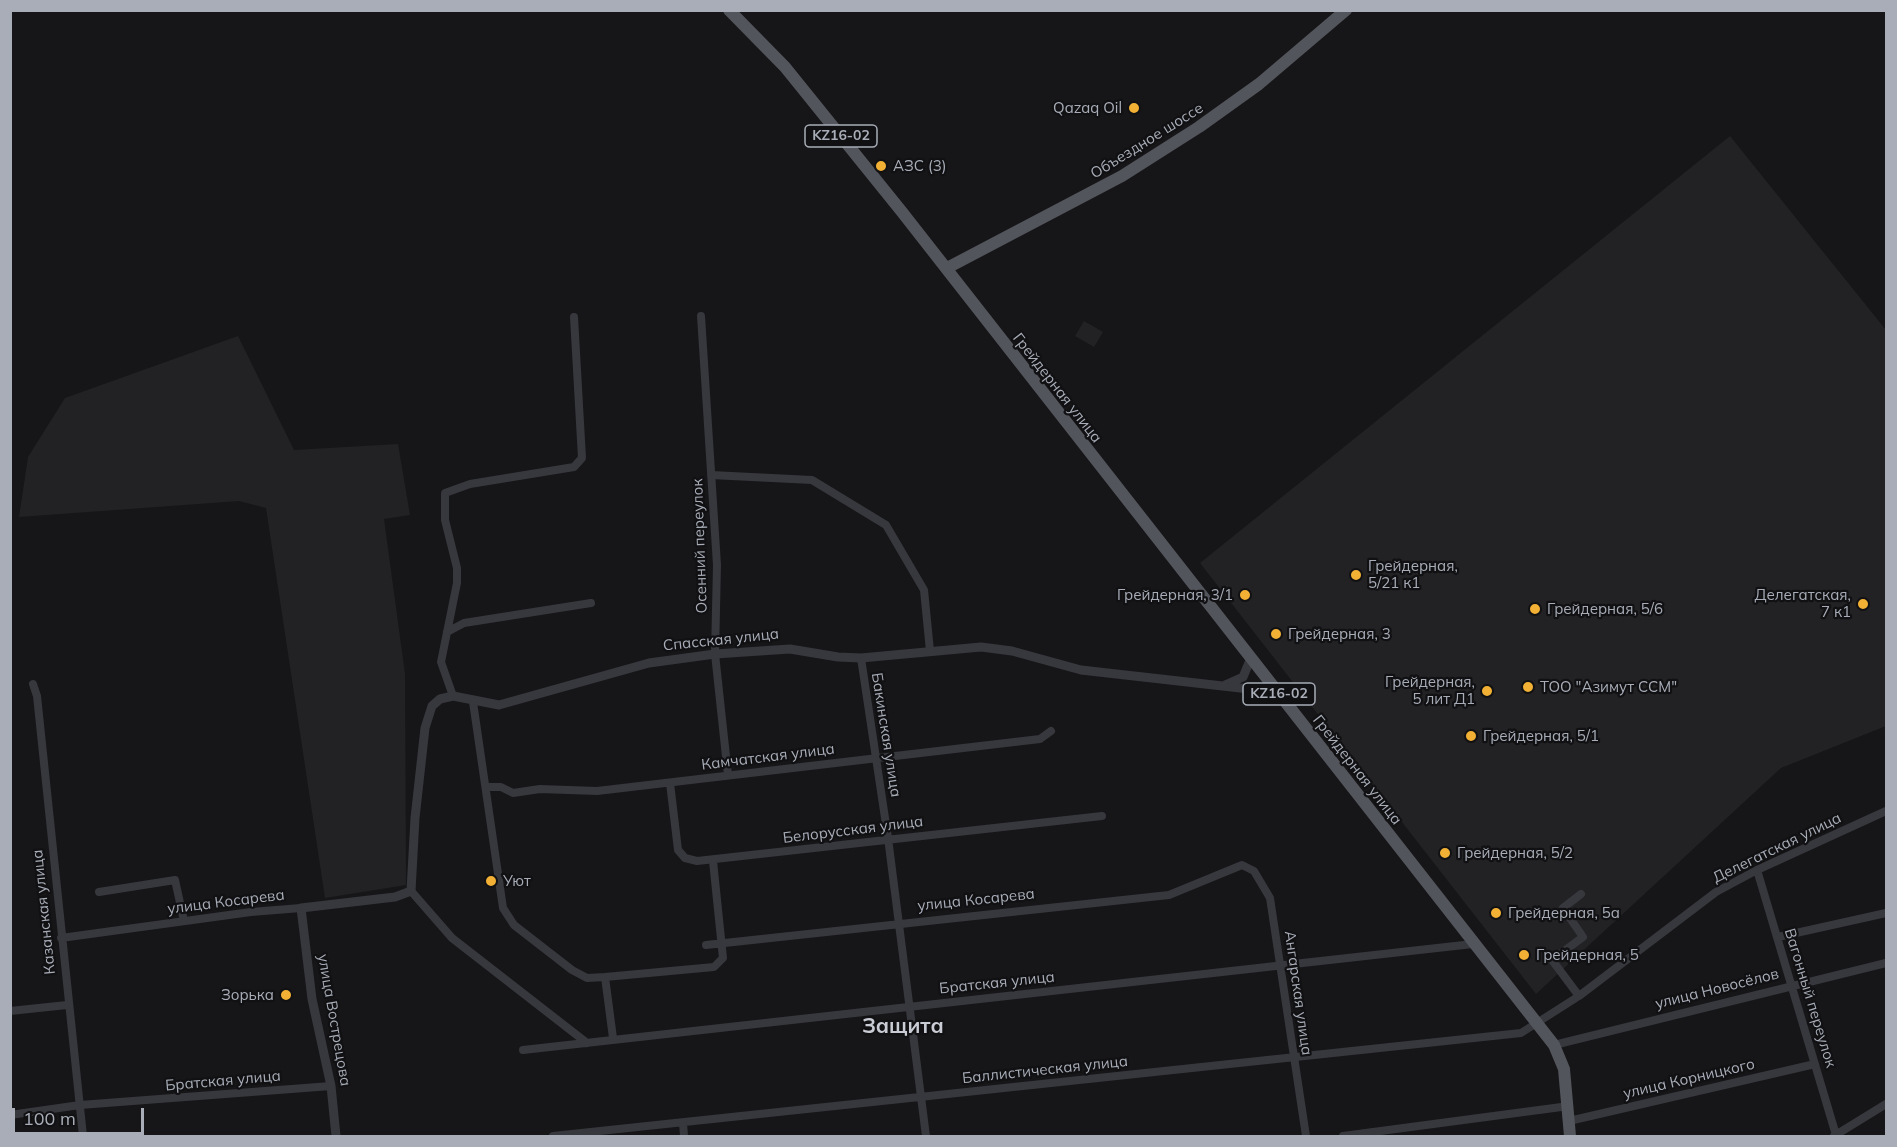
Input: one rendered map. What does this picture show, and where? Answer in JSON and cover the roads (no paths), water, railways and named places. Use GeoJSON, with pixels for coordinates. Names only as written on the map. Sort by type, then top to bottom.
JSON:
{"type":"FeatureCollection","features":[{"type":"Feature","properties":{"kind":"main road","name":"KZ16-02"},"geometry":{"type":"LineString","coordinates":[[729,10],[785,67],[947,268]]}},
{"type":"Feature","properties":{"kind":"main road","name":"Объездное шоссе"},"geometry":{"type":"LineString","coordinates":[[947,268],[1115,181],[1199,128],[1259,84],[1346,10]]}},
{"type":"Feature","properties":{"kind":"main road","name":"Грейдерная улица"},"geometry":{"type":"LineString","coordinates":[[947,268],[1122,496],[1554,1044],[1564,1069],[1570,1137]]}},
{"type":"Feature","properties":{"kind":"street","name":"Осенний переулок"},"geometry":{"type":"LineString","coordinates":[[701,316],[717,565],[715,654],[728,775]]}},
{"type":"Feature","properties":{"kind":"street"},"geometry":{"type":"LineString","coordinates":[[574,317],[582,458],[574,467],[470,484],[445,494],[445,520],[457,568],[457,583],[441,662],[453,696],[440,699],[432,706],[425,728],[415,818],[411,891],[452,938],[586,1043]]}},
{"type":"Feature","properties":{"kind":"street"},"geometry":{"type":"LineString","coordinates":[[711,475],[812,480],[886,525],[924,590],[930,651]]}},
{"type":"Feature","properties":{"kind":"street"},"geometry":{"type":"LineString","coordinates":[[447,632],[464,623],[591,603]]}},
{"type":"Feature","properties":{"kind":"street","name":"Спасская улица"},"geometry":{"type":"LineString","coordinates":[[453,696],[473,702],[499,705],[649,663],[715,654],[790,649],[838,657],[861,658],[981,647],[1012,651],[1081,670],[1258,690],[1286,703]]}},
{"type":"Feature","properties":{"kind":"street","name":"Бакинская улица"},"geometry":{"type":"LineString","coordinates":[[861,658],[888,838],[926,1137]]}},
{"type":"Feature","properties":{"kind":"street"},"geometry":{"type":"LineString","coordinates":[[1223,686],[1243,677],[1249,668],[1251,658]]}},
{"type":"Feature","properties":{"kind":"street","name":"Казанская улица"},"geometry":{"type":"LineString","coordinates":[[33,684],[83,1137]]}},
{"type":"Feature","properties":{"kind":"street"},"geometry":{"type":"LineString","coordinates":[[473,702],[503,908],[514,925],[572,970],[587,978],[714,967],[723,958],[713,861]]}},
{"type":"Feature","properties":{"kind":"street","name":"Камчатская улица"},"geometry":{"type":"LineString","coordinates":[[486,787],[501,787],[513,792],[540,789],[597,791],[1040,739],[1051,731]]}},
{"type":"Feature","properties":{"kind":"street","name":"Белорусская улица"},"geometry":{"type":"LineString","coordinates":[[670,783],[678,850],[685,858],[697,861],[1102,816]]}},
{"type":"Feature","properties":{"kind":"street","name":"Делегатская улица"},"geometry":{"type":"LineString","coordinates":[[1538,1024],[1579,996],[1716,892],[1757,870],[1887,811]]}},
{"type":"Feature","properties":{"kind":"street","name":"улица Косарева"},"geometry":{"type":"LineString","coordinates":[[706,945],[1169,895],[1242,865]]}},
{"type":"Feature","properties":{"kind":"street","name":"Ангарская улица"},"geometry":{"type":"LineString","coordinates":[[1242,865],[1254,871],[1270,898],[1282,965],[1292,1057],[1306,1137]]}},
{"type":"Feature","properties":{"kind":"street","name":"Вагонный переулок"},"geometry":{"type":"LineString","coordinates":[[1757,870],[1835,1136]]}},
{"type":"Feature","properties":{"kind":"street"},"geometry":{"type":"LineString","coordinates":[[99,892],[175,880],[184,921]]}},
{"type":"Feature","properties":{"kind":"street","name":"улица Косарева"},"geometry":{"type":"LineString","coordinates":[[61,938],[184,921],[395,897],[411,891]]}},
{"type":"Feature","properties":{"kind":"street"},"geometry":{"type":"LineString","coordinates":[[1579,996],[1552,960],[1583,937],[1563,908],[1581,894]]}},
{"type":"Feature","properties":{"kind":"street","name":"улица Вострецова"},"geometry":{"type":"LineString","coordinates":[[301,908],[312,999],[331,1086],[336,1137]]}},
{"type":"Feature","properties":{"kind":"street"},"geometry":{"type":"LineString","coordinates":[[1778,937],[1887,913]]}},
{"type":"Feature","properties":{"kind":"street","name":"Братская улица"},"geometry":{"type":"LineString","coordinates":[[524,1050],[613,1038],[1473,944]]}},
{"type":"Feature","properties":{"kind":"street","name":"улица Новосёлов"},"geometry":{"type":"LineString","coordinates":[[1554,1044],[1887,963]]}},
{"type":"Feature","properties":{"kind":"street"},"geometry":{"type":"LineString","coordinates":[[604,977],[613,1038]]}},
{"type":"Feature","properties":{"kind":"street"},"geometry":{"type":"LineString","coordinates":[[10,1011],[67,1005]]}},
{"type":"Feature","properties":{"kind":"street","name":"Баллистическая улица"},"geometry":{"type":"LineString","coordinates":[[553,1137],[1521,1033],[1538,1024]]}},
{"type":"Feature","properties":{"kind":"street","name":"улица Корницкого"},"geometry":{"type":"LineString","coordinates":[[1569,1121],[1815,1064]]}},
{"type":"Feature","properties":{"kind":"street","name":"Братская улица"},"geometry":{"type":"LineString","coordinates":[[10,1115],[80,1105],[331,1086]]}},
{"type":"Feature","properties":{"kind":"street"},"geometry":{"type":"LineString","coordinates":[[1835,1136],[1887,1104]]}},
{"type":"Feature","properties":{"kind":"street"},"geometry":{"type":"LineString","coordinates":[[1343,1137],[1569,1106]]}},
{"type":"Feature","properties":{"kind":"street"},"geometry":{"type":"LineString","coordinates":[[682,1123],[684,1137]]}},
{"type":"Feature","properties":{"kind":"place","name":"Qazaq Oil"},"geometry":{"type":"Point","coordinates":[1134,108]}},
{"type":"Feature","properties":{"kind":"place","name":"АЗС (3)"},"geometry":{"type":"Point","coordinates":[881,166]}},
{"type":"Feature","properties":{"kind":"place","name":"Грейдерная, 5/21 к1"},"geometry":{"type":"Point","coordinates":[1356,575]}},
{"type":"Feature","properties":{"kind":"place","name":"Грейдерная, 3/1"},"geometry":{"type":"Point","coordinates":[1245,595]}},
{"type":"Feature","properties":{"kind":"place","name":"Делегатская, 7 к1"},"geometry":{"type":"Point","coordinates":[1863,604]}},
{"type":"Feature","properties":{"kind":"place","name":"Грейдерная, 5/6"},"geometry":{"type":"Point","coordinates":[1535,609]}},
{"type":"Feature","properties":{"kind":"place","name":"Грейдерная, 3"},"geometry":{"type":"Point","coordinates":[1276,634]}},
{"type":"Feature","properties":{"kind":"place","name":"ТОО \"Азимут ССМ\""},"geometry":{"type":"Point","coordinates":[1528,687]}},
{"type":"Feature","properties":{"kind":"place","name":"Грейдерная, 5 лит Д1"},"geometry":{"type":"Point","coordinates":[1487,691]}},
{"type":"Feature","properties":{"kind":"place","name":"Грейдерная, 5/1"},"geometry":{"type":"Point","coordinates":[1471,736]}},
{"type":"Feature","properties":{"kind":"place","name":"Грейдерная, 5/2"},"geometry":{"type":"Point","coordinates":[1445,853]}},
{"type":"Feature","properties":{"kind":"place","name":"Уют"},"geometry":{"type":"Point","coordinates":[491,881]}},
{"type":"Feature","properties":{"kind":"place","name":"Грейдерная, 5а"},"geometry":{"type":"Point","coordinates":[1496,913]}},
{"type":"Feature","properties":{"kind":"place","name":"Грейдерная, 5"},"geometry":{"type":"Point","coordinates":[1524,955]}},
{"type":"Feature","properties":{"kind":"place","name":"Зорька"},"geometry":{"type":"Point","coordinates":[286,995]}},
{"type":"Feature","properties":{"kind":"district","name":"Защита"},"geometry":{"type":"Point","coordinates":[903,1027]}}]}
